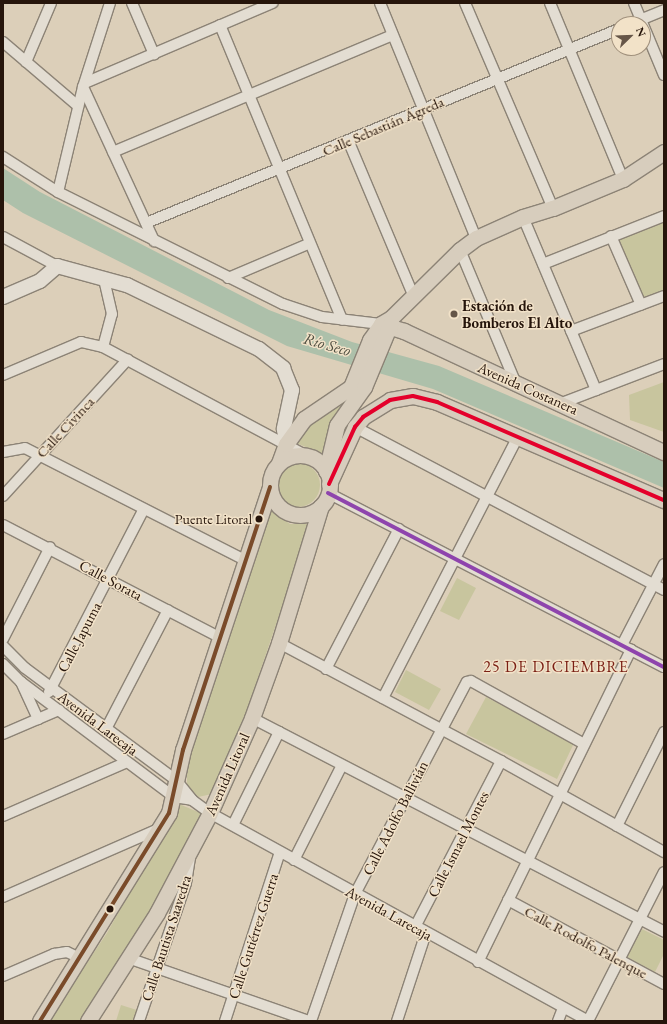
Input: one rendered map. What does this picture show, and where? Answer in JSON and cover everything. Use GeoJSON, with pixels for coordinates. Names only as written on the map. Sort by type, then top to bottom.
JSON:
{"type":"FeatureCollection","features":[{"type":"Feature","properties":{"kind":"main road"},"geometry":{"type":"LineString","coordinates":[[279,463],[286,444],[304,419],[344,394],[362,377],[375,342],[388,323],[413,295],[460,250],[476,238],[523,217],[554,208],[623,179],[664,152]]}},
{"type":"Feature","properties":{"kind":"main road","name":"Avenida Costanera"},"geometry":{"type":"LineString","coordinates":[[388,323],[664,452]]}},
{"type":"Feature","properties":{"kind":"main road","name":"Avenida Litoral"},"geometry":{"type":"LineString","coordinates":[[88,1021],[128,958],[190,854],[252,718],[279,643],[326,488],[337,425],[360,394],[362,377]]}},
{"type":"Feature","properties":{"kind":"main road"},"geometry":{"type":"LineString","coordinates":[[270,487],[275,501],[286,511],[308,513],[326,488],[355,427],[363,417],[380,405],[413,396],[437,402],[664,500]]}},
{"type":"Feature","properties":{"kind":"main road"},"geometry":{"type":"LineString","coordinates":[[40,1021],[163,827],[174,798],[176,780],[219,637],[270,487],[273,470],[279,463],[290,456],[305,455],[318,461],[326,488]]}},
{"type":"Feature","properties":{"kind":"street"},"geometry":{"type":"LineString","coordinates":[[26,62],[51,3]]}},
{"type":"Feature","properties":{"kind":"street"},"geometry":{"type":"LineString","coordinates":[[58,192],[78,106],[110,3]]}},
{"type":"Feature","properties":{"kind":"street"},"geometry":{"type":"LineString","coordinates":[[132,3],[154,54]]}},
{"type":"Feature","properties":{"kind":"street"},"geometry":{"type":"LineString","coordinates":[[84,85],[273,3]]}},
{"type":"Feature","properties":{"kind":"street"},"geometry":{"type":"LineString","coordinates":[[380,3],[476,238]]}},
{"type":"Feature","properties":{"kind":"street"},"geometry":{"type":"LineString","coordinates":[[466,3],[554,208]]}},
{"type":"Feature","properties":{"kind":"street"},"geometry":{"type":"LineString","coordinates":[[550,3],[623,179]]}},
{"type":"Feature","properties":{"kind":"street"},"geometry":{"type":"LineString","coordinates":[[634,3],[640,16]]}},
{"type":"Feature","properties":{"kind":"street"},"geometry":{"type":"LineString","coordinates":[[649,16],[664,10]]}},
{"type":"Feature","properties":{"kind":"street"},"geometry":{"type":"LineString","coordinates":[[220,25],[308,244],[342,320]]}},
{"type":"Feature","properties":{"kind":"street","name":"Calle Sebastián Ágreda"},"geometry":{"type":"LineString","coordinates":[[146,223],[278,171],[424,108],[611,32]]}},
{"type":"Feature","properties":{"kind":"street"},"geometry":{"type":"LineString","coordinates":[[113,152],[393,36]]}},
{"type":"Feature","properties":{"kind":"street"},"geometry":{"type":"LineString","coordinates":[[3,42],[78,106]]}},
{"type":"Feature","properties":{"kind":"street"},"geometry":{"type":"LineString","coordinates":[[651,43],[664,75]]}},
{"type":"Feature","properties":{"kind":"street"},"geometry":{"type":"LineString","coordinates":[[84,85],[154,241]]}},
{"type":"Feature","properties":{"kind":"street"},"geometry":{"type":"LineString","coordinates":[[348,140],[413,295]]}},
{"type":"Feature","properties":{"kind":"street"},"geometry":{"type":"LineString","coordinates":[[3,157],[58,192],[228,278],[304,313],[342,320],[388,323]]}},
{"type":"Feature","properties":{"kind":"street"},"geometry":{"type":"LineString","coordinates":[[543,264],[664,216]]}},
{"type":"Feature","properties":{"kind":"street"},"geometry":{"type":"LineString","coordinates":[[523,217],[596,390]]}},
{"type":"Feature","properties":{"kind":"street"},"geometry":{"type":"LineString","coordinates":[[3,236],[57,266],[127,285],[273,358],[283,368],[292,390],[284,429],[286,444]]}},
{"type":"Feature","properties":{"kind":"street"},"geometry":{"type":"LineString","coordinates":[[611,236],[641,305]]}},
{"type":"Feature","properties":{"kind":"street"},"geometry":{"type":"LineString","coordinates":[[228,278],[308,244]]}},
{"type":"Feature","properties":{"kind":"street"},"geometry":{"type":"LineString","coordinates":[[460,250],[516,384]]}},
{"type":"Feature","properties":{"kind":"street"},"geometry":{"type":"LineString","coordinates":[[3,296],[40,281],[57,266]]}},
{"type":"Feature","properties":{"kind":"street"},"geometry":{"type":"LineString","coordinates":[[103,347],[112,314],[104,278]]}},
{"type":"Feature","properties":{"kind":"street"},"geometry":{"type":"LineString","coordinates":[[571,331],[664,296]]}},
{"type":"Feature","properties":{"kind":"street"},"geometry":{"type":"LineString","coordinates":[[3,375],[81,342],[103,347],[128,359],[305,455]]}},
{"type":"Feature","properties":{"kind":"street","name":"Calle Civinca"},"geometry":{"type":"LineString","coordinates":[[3,496],[128,359]]}},
{"type":"Feature","properties":{"kind":"street"},"geometry":{"type":"LineString","coordinates":[[562,404],[664,364]]}},
{"type":"Feature","properties":{"kind":"street"},"geometry":{"type":"LineString","coordinates":[[355,427],[664,590]]}},
{"type":"Feature","properties":{"kind":"street"},"geometry":{"type":"LineString","coordinates":[[383,698],[457,559],[518,436]]}},
{"type":"Feature","properties":{"kind":"street"},"geometry":{"type":"LineString","coordinates":[[3,452],[19,447],[39,455],[245,560]]}},
{"type":"Feature","properties":{"kind":"street"},"geometry":{"type":"LineString","coordinates":[[326,488],[399,529],[664,667]]}},
{"type":"Feature","properties":{"kind":"street","name":"Calle Japuma"},"geometry":{"type":"LineString","coordinates":[[45,699],[110,579],[144,509]]}},
{"type":"Feature","properties":{"kind":"street","name":"Calle Sorata"},"geometry":{"type":"LineString","coordinates":[[3,525],[50,547],[219,637]]}},
{"type":"Feature","properties":{"kind":"street"},"geometry":{"type":"LineString","coordinates":[[326,669],[399,529]]}},
{"type":"Feature","properties":{"kind":"street"},"geometry":{"type":"LineString","coordinates":[[3,640],[50,547]]}},
{"type":"Feature","properties":{"kind":"street"},"geometry":{"type":"LineString","coordinates":[[478,962],[584,744],[664,564]]}},
{"type":"Feature","properties":{"kind":"street"},"geometry":{"type":"LineString","coordinates":[[106,729],[168,610]]}},
{"type":"Feature","properties":{"kind":"street"},"geometry":{"type":"LineString","coordinates":[[279,643],[501,761],[664,852]]}},
{"type":"Feature","properties":{"kind":"street","name":"Avenida Larecaja"},"geometry":{"type":"LineString","coordinates":[[3,646],[52,688],[176,780],[192,800],[210,813],[478,962],[588,1021]]}},
{"type":"Feature","properties":{"kind":"street","name":"Avenida Larecaja"},"geometry":{"type":"LineString","coordinates":[[3,664],[21,682],[174,798],[192,800]]}},
{"type":"Feature","properties":{"kind":"street","name":"Calle Adolfo Ballivián"},"geometry":{"type":"LineString","coordinates":[[310,1021],[355,894],[463,687],[471,681],[584,744]]}},
{"type":"Feature","properties":{"kind":"street"},"geometry":{"type":"LineString","coordinates":[[21,682],[38,719]]}},
{"type":"Feature","properties":{"kind":"street"},"geometry":{"type":"LineString","coordinates":[[3,734],[59,710]]}},
{"type":"Feature","properties":{"kind":"street"},"geometry":{"type":"LineString","coordinates":[[252,718],[664,932]]}},
{"type":"Feature","properties":{"kind":"street"},"geometry":{"type":"LineString","coordinates":[[233,825],[279,732]]}},
{"type":"Feature","properties":{"kind":"street"},"geometry":{"type":"LineString","coordinates":[[617,826],[664,732]]}},
{"type":"Feature","properties":{"kind":"street","name":"Calle Ismael Montes"},"geometry":{"type":"LineString","coordinates":[[416,927],[501,761]]}},
{"type":"Feature","properties":{"kind":"street"},"geometry":{"type":"LineString","coordinates":[[3,816],[127,762]]}},
{"type":"Feature","properties":{"kind":"street"},"geometry":{"type":"LineString","coordinates":[[294,860],[342,765]]}},
{"type":"Feature","properties":{"kind":"street"},"geometry":{"type":"LineString","coordinates":[[3,897],[163,827]]}},
{"type":"Feature","properties":{"kind":"street","name":"Calle Gutiérrez Guerra"},"geometry":{"type":"LineString","coordinates":[[225,1021],[280,852]]}},
{"type":"Feature","properties":{"kind":"street","name":"Calle Bautista Saavedra"},"geometry":{"type":"LineString","coordinates":[[139,1021],[186,883],[190,854]]}},
{"type":"Feature","properties":{"kind":"street"},"geometry":{"type":"LineString","coordinates":[[588,1021],[664,872]]}},
{"type":"Feature","properties":{"kind":"street","name":"Calle Rodolfo Palenque"},"geometry":{"type":"LineString","coordinates":[[508,900],[664,984]]}},
{"type":"Feature","properties":{"kind":"street"},"geometry":{"type":"LineString","coordinates":[[397,1021],[426,933]]}},
{"type":"Feature","properties":{"kind":"street"},"geometry":{"type":"LineString","coordinates":[[3,976],[54,954],[67,952],[80,958]]}},
{"type":"Feature","properties":{"kind":"street"},"geometry":{"type":"LineString","coordinates":[[128,958],[310,1021]]}},
{"type":"Feature","properties":{"kind":"street"},"geometry":{"type":"LineString","coordinates":[[558,1021],[563,1008]]}},
{"type":"Feature","properties":{"kind":"shaded area"},"geometry":{"type":"Polygon","coordinates":[[[664,220],[664,291],[642,299],[618,242],[619,237],[664,220]]]}},
{"type":"Feature","properties":{"kind":"shaded area"},"geometry":{"type":"Polygon","coordinates":[[[664,382],[664,432],[630,420],[629,395],[664,382]]]}},
{"type":"Feature","properties":{"kind":"shaded area"},"geometry":{"type":"Polygon","coordinates":[[[347,402],[331,426],[322,454],[294,442],[305,427],[347,402]]]}},
{"type":"Feature","properties":{"kind":"shaded area"},"geometry":{"type":"Polygon","coordinates":[[[294,463],[302,463],[307,464],[314,469],[319,476],[319,494],[314,501],[307,506],[294,507],[286,504],[279,497],[276,489],[276,481],[279,473],[286,466],[294,463]]]}},
{"type":"Feature","properties":{"kind":"shaded area"},"geometry":{"type":"Polygon","coordinates":[[[268,507],[290,524],[310,524],[245,716],[212,794],[198,797],[187,787],[187,755],[268,507]]]}},
{"type":"Feature","properties":{"kind":"shaded area"},"geometry":{"type":"Polygon","coordinates":[[[457,578],[476,588],[459,620],[440,611],[457,578]]]}},
{"type":"Feature","properties":{"kind":"shaded area"},"geometry":{"type":"Polygon","coordinates":[[[406,670],[441,689],[429,710],[395,692],[406,670]]]}},
{"type":"Feature","properties":{"kind":"shaded area"},"geometry":{"type":"Polygon","coordinates":[[[486,697],[574,743],[557,779],[466,734],[486,697]]]}},
{"type":"Feature","properties":{"kind":"shaded area"},"geometry":{"type":"Polygon","coordinates":[[[179,804],[203,814],[190,845],[84,1021],[48,1021],[107,933],[179,804]]]}},
{"type":"Feature","properties":{"kind":"shaded area"},"geometry":{"type":"Polygon","coordinates":[[[642,929],[664,940],[664,954],[655,972],[627,957],[642,929]]]}},
{"type":"Feature","properties":{"kind":"shaded area"},"geometry":{"type":"Polygon","coordinates":[[[121,1005],[143,1012],[140,1021],[116,1021],[121,1005]]]}},
{"type":"Feature","properties":{"kind":"water","name":"Río Seco"},"geometry":{"type":"Polygon","coordinates":[[[3,168],[40,192],[269,310],[352,342],[439,366],[664,462],[664,488],[433,389],[287,346],[23,213],[3,200],[3,168]]]}},
{"type":"Feature","properties":{"kind":"transit line"},"geometry":{"type":"LineString","coordinates":[[329,484],[355,427],[363,417],[390,400],[413,396],[437,402],[664,500]]}},
{"type":"Feature","properties":{"kind":"transit line"},"geometry":{"type":"LineString","coordinates":[[40,1021],[169,813],[183,750],[270,487]]}},
{"type":"Feature","properties":{"kind":"transit line"},"geometry":{"type":"LineString","coordinates":[[328,493],[664,667]]}},
{"type":"Feature","properties":{"kind":"place","name":"Estación de Bomberos El Alto"},"geometry":{"type":"Point","coordinates":[454,314]}},
{"type":"Feature","properties":{"kind":"place","name":"Puente Litoral"},"geometry":{"type":"Point","coordinates":[259,519]}},
{"type":"Feature","properties":{"kind":"district","name":"25 DE DICIEMBRE"},"geometry":{"type":"Point","coordinates":[556,667]}}]}
